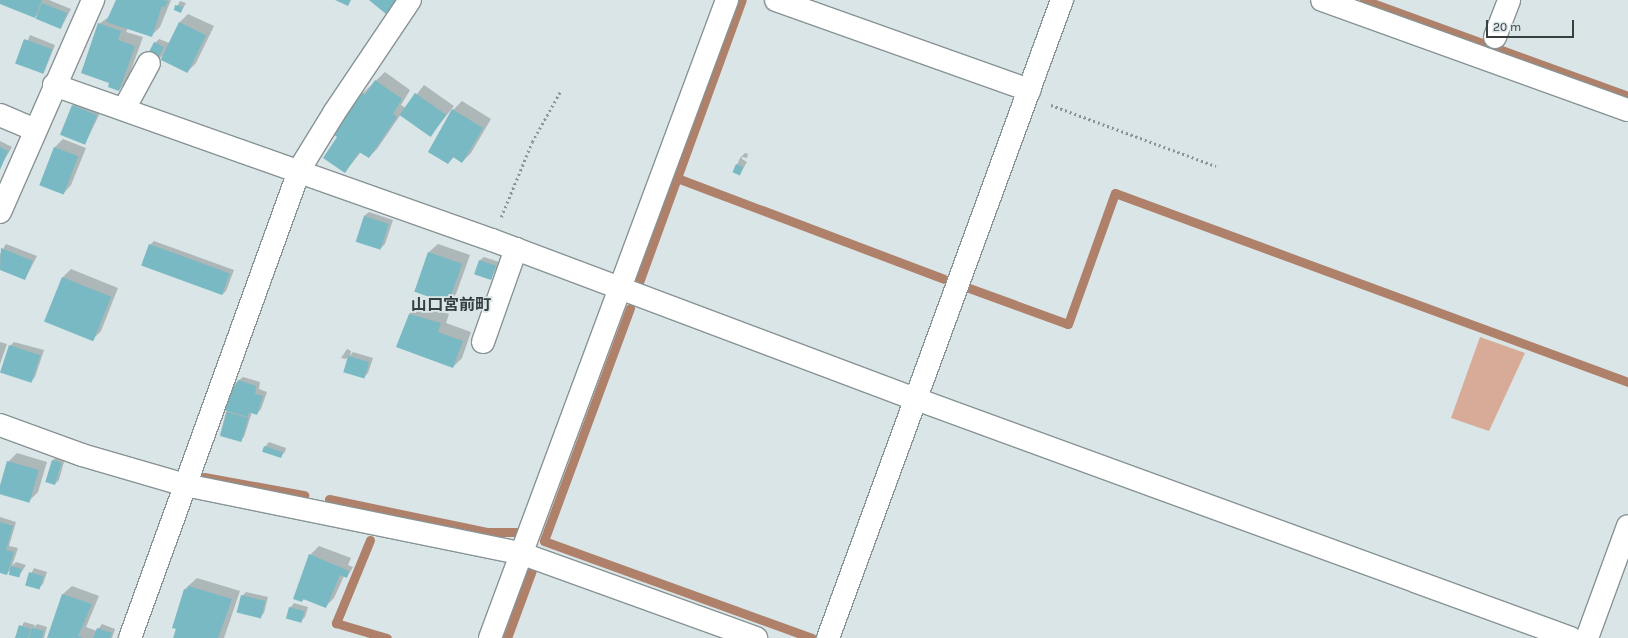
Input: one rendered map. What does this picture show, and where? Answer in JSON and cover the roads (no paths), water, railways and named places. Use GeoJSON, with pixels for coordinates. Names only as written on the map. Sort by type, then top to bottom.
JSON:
{"type":"FeatureCollection","features":[{"type":"Feature","properties":{"kind":"street"},"geometry":{"type":"LineString","coordinates":[[0,212],[54,85],[93,0]]}},
{"type":"Feature","properties":{"kind":"street"},"geometry":{"type":"LineString","coordinates":[[130,638],[299,170],[334,113],[410,0]]}},
{"type":"Feature","properties":{"kind":"street"},"geometry":{"type":"LineString","coordinates":[[490,638],[520,553],[727,0]]}},
{"type":"Feature","properties":{"kind":"street"},"geometry":{"type":"LineString","coordinates":[[776,0],[1028,93]]}},
{"type":"Feature","properties":{"kind":"street"},"geometry":{"type":"LineString","coordinates":[[828,638],[1062,0]]}},
{"type":"Feature","properties":{"kind":"street"},"geometry":{"type":"LineString","coordinates":[[1322,0],[1628,110]]}},
{"type":"Feature","properties":{"kind":"street"},"geometry":{"type":"LineString","coordinates":[[1495,37],[1509,0]]}},
{"type":"Feature","properties":{"kind":"street"},"geometry":{"type":"LineString","coordinates":[[124,109],[149,63]]}},
{"type":"Feature","properties":{"kind":"street"},"geometry":{"type":"LineString","coordinates":[[54,85],[299,170],[492,240],[916,399],[1571,638]]}},
{"type":"Feature","properties":{"kind":"street"},"geometry":{"type":"LineString","coordinates":[[0,115],[35,130]]}},
{"type":"Feature","properties":{"kind":"street"},"geometry":{"type":"LineString","coordinates":[[483,342],[516,249]]}},
{"type":"Feature","properties":{"kind":"street"},"geometry":{"type":"LineString","coordinates":[[0,425],[82,455],[185,485],[520,553],[756,638]]}},
{"type":"Feature","properties":{"kind":"street"},"geometry":{"type":"LineString","coordinates":[[1587,638],[1628,526]]}},
{"type":"Feature","properties":{"kind":"waterway"},"geometry":{"type":"LineString","coordinates":[[638,285],[742,0]]}},
{"type":"Feature","properties":{"kind":"waterway"},"geometry":{"type":"LineString","coordinates":[[1364,0],[1628,96]]}},
{"type":"Feature","properties":{"kind":"waterway"},"geometry":{"type":"LineString","coordinates":[[677,178],[944,279]]}},
{"type":"Feature","properties":{"kind":"waterway"},"geometry":{"type":"LineString","coordinates":[[969,288],[1068,324],[1115,193],[1628,382]]}},
{"type":"Feature","properties":{"kind":"waterway"},"geometry":{"type":"LineString","coordinates":[[630,308],[544,541],[812,638]]}},
{"type":"Feature","properties":{"kind":"waterway"},"geometry":{"type":"LineString","coordinates":[[204,477],[304,495]]}},
{"type":"Feature","properties":{"kind":"waterway"},"geometry":{"type":"LineString","coordinates":[[329,499],[487,532],[518,532]]}},
{"type":"Feature","properties":{"kind":"waterway"},"geometry":{"type":"LineString","coordinates":[[370,540],[336,623],[387,638]]}},
{"type":"Feature","properties":{"kind":"waterway"},"geometry":{"type":"LineString","coordinates":[[507,638],[532,570]]}},
{"type":"Feature","properties":{"kind":"district","name":"山口宮前町"},"geometry":{"type":"Point","coordinates":[451,305]}}]}
